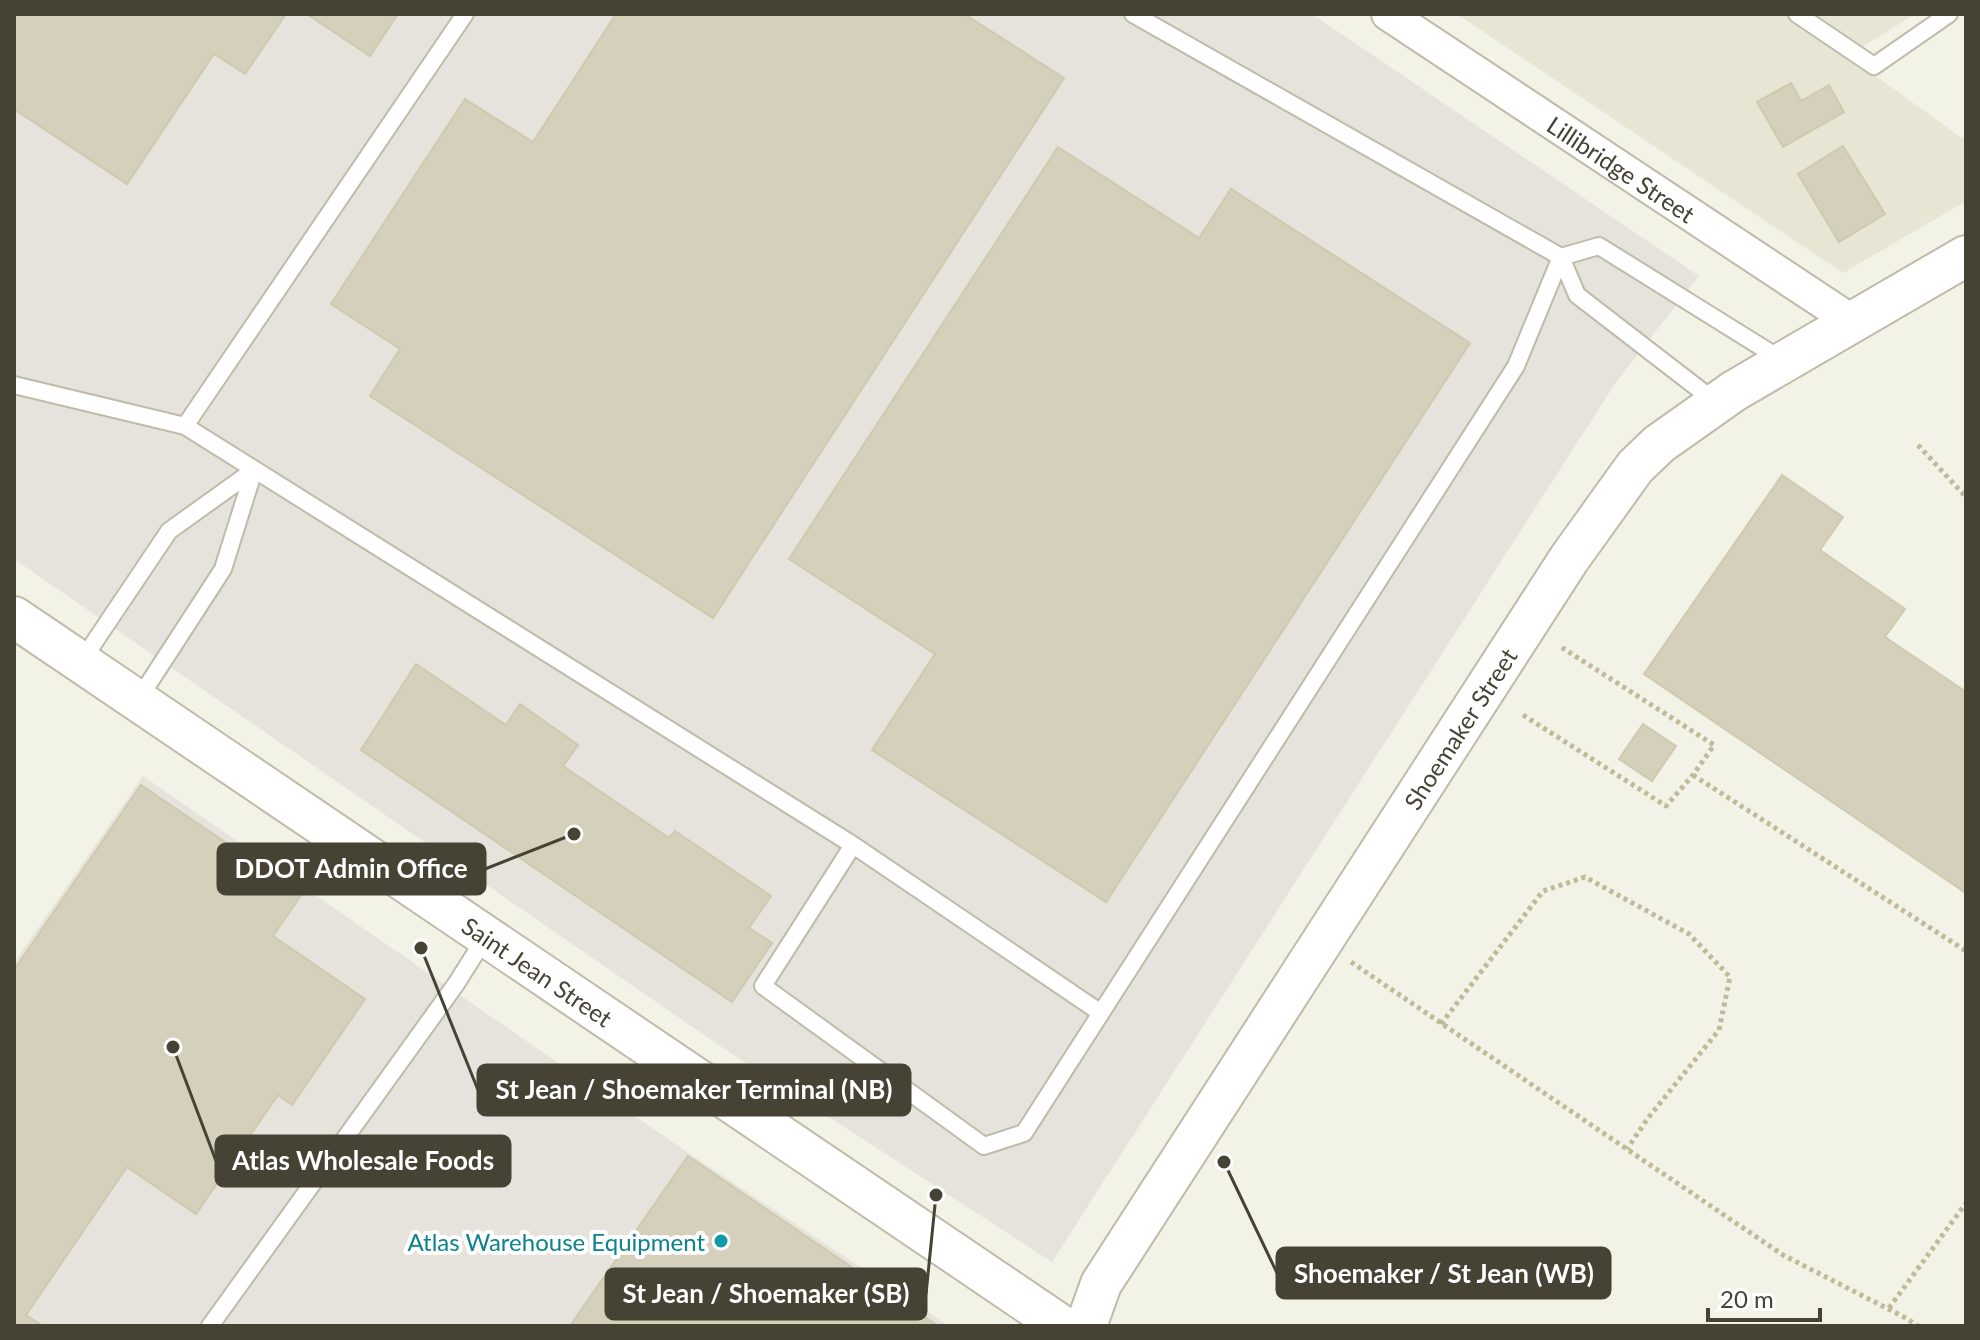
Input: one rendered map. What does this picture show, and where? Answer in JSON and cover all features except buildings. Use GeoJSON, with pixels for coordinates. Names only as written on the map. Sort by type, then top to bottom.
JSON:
{"type":"FeatureCollection","features":[{"type":"Feature","properties":{"kind":"street","name":"Lillibridge Street"},"geometry":{"type":"LineString","coordinates":[[1388,14],[1853,322]]}},
{"type":"Feature","properties":{"kind":"street","name":"Shoemaker Street"},"geometry":{"type":"LineString","coordinates":[[1086,1326],[1101,1284],[1569,559],[1635,467],[1659,444],[1717,403],[1966,256]]}},
{"type":"Feature","properties":{"kind":"street","name":"Saint Jean Street"},"geometry":{"type":"LineString","coordinates":[[14,617],[1062,1326]]}},
{"type":"Feature","properties":{"kind":"lane"},"geometry":{"type":"LineString","coordinates":[[185,426],[465,14]]}},
{"type":"Feature","properties":{"kind":"lane"},"geometry":{"type":"LineString","coordinates":[[1133,14],[1561,257],[1577,295],[1717,403]]}},
{"type":"Feature","properties":{"kind":"lane"},"geometry":{"type":"LineString","coordinates":[[1797,14],[1874,66],[1949,14]]}},
{"type":"Feature","properties":{"kind":"lane"},"geometry":{"type":"LineString","coordinates":[[1561,257],[1599,246],[1785,362]]}},
{"type":"Feature","properties":{"kind":"lane"},"geometry":{"type":"LineString","coordinates":[[853,845],[763,986],[984,1146],[1024,1133],[1516,366],[1561,257]]}},
{"type":"Feature","properties":{"kind":"lane"},"geometry":{"type":"LineString","coordinates":[[14,385],[185,426],[853,845],[1101,1013]]}},
{"type":"Feature","properties":{"kind":"lane"},"geometry":{"type":"LineString","coordinates":[[81,662],[169,531],[254,470]]}},
{"type":"Feature","properties":{"kind":"lane"},"geometry":{"type":"LineString","coordinates":[[138,700],[223,569],[254,470]]}},
{"type":"Feature","properties":{"kind":"lane"},"geometry":{"type":"LineString","coordinates":[[210,1326],[456,984],[486,936]]}},
{"type":"Feature","properties":{"kind":"path"},"geometry":{"type":"LineString","coordinates":[[1918,445],[1966,497]]}},
{"type":"Feature","properties":{"kind":"path"},"geometry":{"type":"LineString","coordinates":[[1523,715],[1666,806],[1714,745],[1561,647]]}},
{"type":"Feature","properties":{"kind":"path"},"geometry":{"type":"LineString","coordinates":[[1693,775],[1966,951]]}},
{"type":"Feature","properties":{"kind":"path"},"geometry":{"type":"LineString","coordinates":[[1441,1024],[1543,891],[1585,877],[1689,934],[1730,977],[1719,1030],[1627,1149]]}},
{"type":"Feature","properties":{"kind":"path"},"geometry":{"type":"LineString","coordinates":[[1321,942],[1783,1255],[1918,1326]]}},
{"type":"Feature","properties":{"kind":"path"},"geometry":{"type":"LineString","coordinates":[[1888,1309],[1966,1203]]}},
{"type":"Feature","properties":{"kind":"shaded area"},"geometry":{"type":"Polygon","coordinates":[[[14,14],[1312,14],[1699,276],[1616,382],[1052,1262],[723,1048],[14,559],[14,14]]]}},
{"type":"Feature","properties":{"kind":"shaded area"},"geometry":{"type":"Polygon","coordinates":[[[1457,14],[1915,14],[1848,56],[1966,141],[1966,201],[1843,273],[1457,14]]]}},
{"type":"Feature","properties":{"kind":"shaded area"},"geometry":{"type":"Polygon","coordinates":[[[143,776],[684,1150],[949,1326],[14,1326],[14,963],[143,776]]]}},
{"type":"Feature","properties":{"kind":"place","name":"DDOT Admin Office"},"geometry":{"type":"Point","coordinates":[574,834]}},
{"type":"Feature","properties":{"kind":"place","name":"St Jean / Shoemaker Terminal (NB)"},"geometry":{"type":"Point","coordinates":[421,948]}},
{"type":"Feature","properties":{"kind":"place","name":"Atlas Wholesale Foods"},"geometry":{"type":"Point","coordinates":[173,1047]}},
{"type":"Feature","properties":{"kind":"place","name":"Shoemaker / St Jean (WB)"},"geometry":{"type":"Point","coordinates":[1224,1162]}},
{"type":"Feature","properties":{"kind":"place","name":"St Jean / Shoemaker (SB)"},"geometry":{"type":"Point","coordinates":[936,1195]}},
{"type":"Feature","properties":{"kind":"place","name":"Atlas Warehouse Equipment"},"geometry":{"type":"Point","coordinates":[721,1241]}}]}
